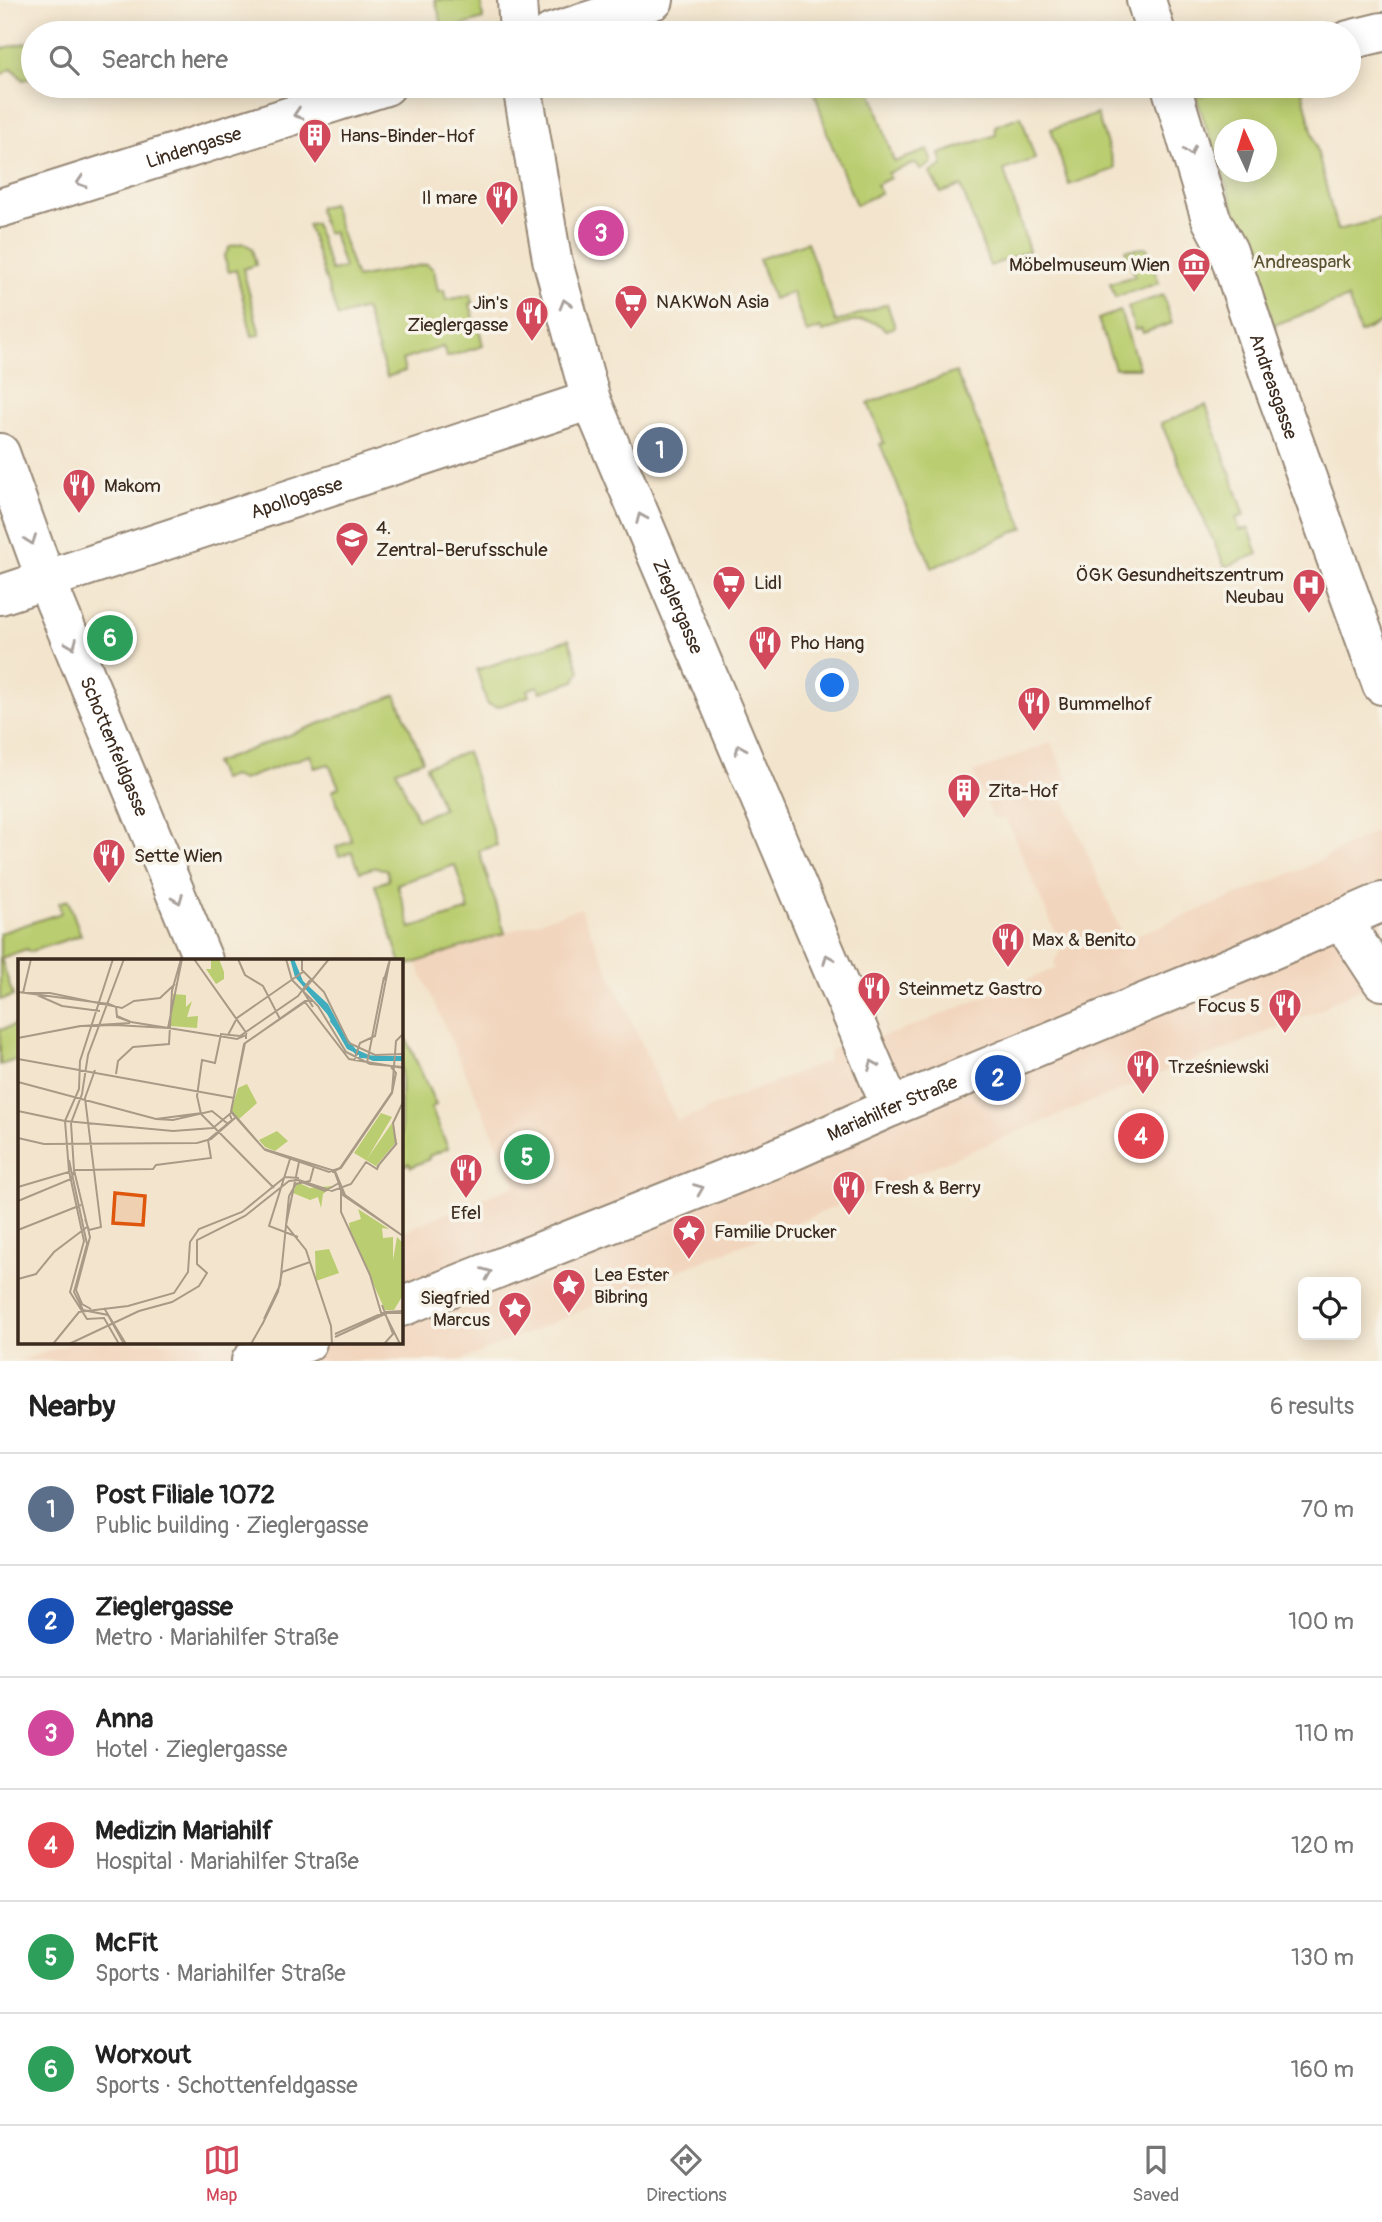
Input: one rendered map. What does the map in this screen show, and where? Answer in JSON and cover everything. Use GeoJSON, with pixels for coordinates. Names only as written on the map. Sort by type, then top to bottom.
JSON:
{"type":"FeatureCollection","features":[{"type":"Feature","properties":{"kind":"street"},"geometry":{"type":"LineString","coordinates":[[517,0],[518,21]]}},
{"type":"Feature","properties":{"kind":"street"},"geometry":{"type":"LineString","coordinates":[[588,21],[654,0]]}},
{"type":"Feature","properties":{"kind":"street"},"geometry":{"type":"LineString","coordinates":[[1146,0],[1152,21]]}},
{"type":"Feature","properties":{"kind":"street"},"geometry":{"type":"LineString","coordinates":[[1361,37],[1382,32]]}},
{"type":"Feature","properties":{"kind":"street","name":"Lindengasse"},"geometry":{"type":"LineString","coordinates":[[0,208],[348,98]]}},
{"type":"Feature","properties":{"kind":"street","name":"Zieglergasse"},"geometry":{"type":"LineString","coordinates":[[524,98],[552,260],[591,400],[891,1107]]}},
{"type":"Feature","properties":{"kind":"street","name":"Andreasgasse"},"geometry":{"type":"LineString","coordinates":[[1175,98],[1212,219],[1228,251],[1269,373],[1382,685]]}},
{"type":"Feature","properties":{"kind":"street","name":"Apollogasse"},"geometry":{"type":"LineString","coordinates":[[0,595],[591,400]]}},
{"type":"Feature","properties":{"kind":"street","name":"Schottenfeldgasse"},"geometry":{"type":"LineString","coordinates":[[0,453],[46,580],[204,959]]}},
{"type":"Feature","properties":{"kind":"street","name":"Mariahilfer Straße"},"geometry":{"type":"LineString","coordinates":[[402,1307],[781,1156],[891,1107],[1382,902]]}},
{"type":"Feature","properties":{"kind":"street"},"geometry":{"type":"LineString","coordinates":[[1342,920],[1382,981]]}},
{"type":"Feature","properties":{"kind":"street"},"geometry":{"type":"LineString","coordinates":[[259,1360],[302,1344]]}},
{"type":"Feature","properties":{"kind":"shaded area"},"geometry":{"type":"Polygon","coordinates":[[[1051,742],[1070,785],[1063,797],[1121,932],[1132,937],[1303,869],[1382,828],[1382,978],[1328,1004],[1327,1007],[1248,1040],[459,1361],[18,1361],[71,1344],[402,1344],[402,1232],[516,1185],[416,962],[580,908],[677,1121],[828,1061],[829,1052],[833,1049],[898,1032],[1056,968],[1054,963],[1059,952],[1063,950],[1007,821],[993,817],[973,773],[1051,742]]]}},
{"type":"Feature","properties":{"kind":"green space"},"geometry":{"type":"Polygon","coordinates":[[[435,0],[481,0],[483,19],[441,21],[435,0]]]}},
{"type":"Feature","properties":{"kind":"green space"},"geometry":{"type":"Polygon","coordinates":[[[21,44],[21,78],[12,68],[0,75],[0,49],[21,44]]]}},
{"type":"Feature","properties":{"kind":"green space"},"geometry":{"type":"Polygon","coordinates":[[[817,98],[874,98],[894,162],[928,150],[932,163],[921,170],[916,163],[888,173],[890,178],[876,185],[881,193],[856,205],[828,136],[817,98]]]}},
{"type":"Feature","properties":{"kind":"green space","name":"Andreaspark"},"geometry":{"type":"Polygon","coordinates":[[[1196,98],[1304,98],[1337,230],[1382,219],[1382,322],[1360,333],[1348,298],[1274,325],[1225,182],[1277,182],[1277,119],[1214,119],[1214,150],[1196,98]]]}},
{"type":"Feature","properties":{"kind":"green space"},"geometry":{"type":"Polygon","coordinates":[[[1097,114],[1115,169],[1069,185],[1051,129],[1097,114]]]}},
{"type":"Feature","properties":{"kind":"green space"},"geometry":{"type":"Polygon","coordinates":[[[1021,116],[1035,159],[1004,170],[1029,251],[990,266],[961,186],[941,193],[930,173],[943,165],[940,154],[996,135],[995,126],[1021,116]]]}},
{"type":"Feature","properties":{"kind":"green space"},"geometry":{"type":"Polygon","coordinates":[[[332,204],[356,278],[427,264],[434,270],[438,291],[444,290],[446,300],[471,295],[474,320],[469,322],[470,329],[479,328],[483,346],[447,357],[443,347],[402,360],[405,371],[387,377],[365,309],[338,317],[308,225],[315,223],[331,271],[344,268],[333,232],[326,233],[318,208],[332,204]]]}},
{"type":"Feature","properties":{"kind":"green space"},"geometry":{"type":"Polygon","coordinates":[[[807,242],[836,322],[887,304],[895,327],[886,330],[871,322],[855,321],[823,332],[821,328],[807,333],[792,292],[773,299],[759,259],[807,242]]]}},
{"type":"Feature","properties":{"kind":"green space"},"geometry":{"type":"Polygon","coordinates":[[[243,243],[252,248],[256,265],[243,269],[260,335],[252,336],[236,270],[229,272],[224,257],[230,246],[243,243]]]}},
{"type":"Feature","properties":{"kind":"green space"},"geometry":{"type":"Polygon","coordinates":[[[1147,248],[1159,283],[1115,297],[1110,283],[1135,276],[1125,250],[1147,248]]]}},
{"type":"Feature","properties":{"kind":"green space"},"geometry":{"type":"Polygon","coordinates":[[[1163,295],[1172,323],[1143,333],[1141,328],[1135,330],[1128,307],[1163,295]]]}},
{"type":"Feature","properties":{"kind":"green space"},"geometry":{"type":"Polygon","coordinates":[[[1120,311],[1139,368],[1115,368],[1098,319],[1120,311]]]}},
{"type":"Feature","properties":{"kind":"green space"},"geometry":{"type":"Polygon","coordinates":[[[956,372],[1024,528],[932,568],[880,444],[884,443],[868,403],[956,372]]]}},
{"type":"Feature","properties":{"kind":"green space"},"geometry":{"type":"Polygon","coordinates":[[[1206,405],[1245,515],[1236,518],[1240,530],[1249,528],[1258,554],[1225,567],[1161,423],[1206,405]]]}},
{"type":"Feature","properties":{"kind":"green space"},"geometry":{"type":"Polygon","coordinates":[[[569,639],[580,671],[575,681],[541,692],[538,686],[527,690],[529,696],[497,707],[487,704],[477,670],[569,639]]]}},
{"type":"Feature","properties":{"kind":"green space"},"geometry":{"type":"Polygon","coordinates":[[[396,695],[423,760],[396,770],[417,819],[443,809],[426,766],[467,752],[497,845],[479,851],[505,933],[402,967],[402,959],[399,959],[375,885],[389,880],[387,871],[376,867],[360,872],[352,852],[339,856],[336,847],[352,841],[332,791],[339,787],[329,764],[315,768],[310,755],[242,780],[233,776],[222,780],[214,763],[396,695]],[[455,865],[397,884],[411,928],[469,910],[455,865]]]}},
{"type":"Feature","properties":{"kind":"green space"},"geometry":{"type":"Polygon","coordinates":[[[68,900],[81,935],[1,958],[13,996],[0,1000],[0,933],[61,913],[59,903],[68,900]]]}},
{"type":"Feature","properties":{"kind":"green space"},"geometry":{"type":"Polygon","coordinates":[[[18,1024],[18,1059],[0,1065],[0,1030],[18,1024]]]}},
{"type":"Feature","properties":{"kind":"green space"},"geometry":{"type":"Polygon","coordinates":[[[402,1029],[436,1105],[431,1108],[448,1148],[411,1167],[409,1163],[402,1166],[402,1029]]]}},
{"type":"Feature","properties":{"kind":"place","name":"Hans-Binder-Hof"},"geometry":{"type":"Point","coordinates":[315,165]}},
{"type":"Feature","properties":{"kind":"place","name":"Il mare"},"geometry":{"type":"Point","coordinates":[502,227]}},
{"type":"Feature","properties":{"kind":"place","name":"Anna"},"geometry":{"type":"Point","coordinates":[601,233]}},
{"type":"Feature","properties":{"kind":"place","name":"Möbelmuseum Wien"},"geometry":{"type":"Point","coordinates":[1194,294]}},
{"type":"Feature","properties":{"kind":"place","name":"NAKWoN Asia"},"geometry":{"type":"Point","coordinates":[631,331]}},
{"type":"Feature","properties":{"kind":"place","name":"Jin's Zieglergasse"},"geometry":{"type":"Point","coordinates":[532,343]}},
{"type":"Feature","properties":{"kind":"place","name":"Post Filiale 1072"},"geometry":{"type":"Point","coordinates":[660,450]}},
{"type":"Feature","properties":{"kind":"place","name":"Makom"},"geometry":{"type":"Point","coordinates":[79,515]}},
{"type":"Feature","properties":{"kind":"place","name":"4. Zentral-Berufsschule"},"geometry":{"type":"Point","coordinates":[352,568]}},
{"type":"Feature","properties":{"kind":"place","name":"Lidl"},"geometry":{"type":"Point","coordinates":[729,612]}},
{"type":"Feature","properties":{"kind":"place","name":"ÖGK Gesundheitszentrum Neubau"},"geometry":{"type":"Point","coordinates":[1309,615]}},
{"type":"Feature","properties":{"kind":"place","name":"Worxout"},"geometry":{"type":"Point","coordinates":[110,638]}},
{"type":"Feature","properties":{"kind":"place","name":"Pho Hang"},"geometry":{"type":"Point","coordinates":[765,672]}},
{"type":"Feature","properties":{"kind":"place","name":"Bummelhof"},"geometry":{"type":"Point","coordinates":[1034,733]}},
{"type":"Feature","properties":{"kind":"place","name":"Zita-Hof"},"geometry":{"type":"Point","coordinates":[964,820]}},
{"type":"Feature","properties":{"kind":"place","name":"Sette Wien"},"geometry":{"type":"Point","coordinates":[109,885]}},
{"type":"Feature","properties":{"kind":"place","name":"Max & Benito"},"geometry":{"type":"Point","coordinates":[1008,969]}},
{"type":"Feature","properties":{"kind":"place","name":"Steinmetz Gastro"},"geometry":{"type":"Point","coordinates":[874,1018]}},
{"type":"Feature","properties":{"kind":"place","name":"Focus 5"},"geometry":{"type":"Point","coordinates":[1285,1035]}},
{"type":"Feature","properties":{"kind":"place","name":"Zieglergasse"},"geometry":{"type":"Point","coordinates":[998,1078]}},
{"type":"Feature","properties":{"kind":"place","name":"Trześniewski"},"geometry":{"type":"Point","coordinates":[1143,1096]}},
{"type":"Feature","properties":{"kind":"place","name":"Medizin Mariahilf"},"geometry":{"type":"Point","coordinates":[1141,1136]}},
{"type":"Feature","properties":{"kind":"place","name":"McFit"},"geometry":{"type":"Point","coordinates":[527,1157]}},
{"type":"Feature","properties":{"kind":"place","name":"Efel"},"geometry":{"type":"Point","coordinates":[466,1200]}},
{"type":"Feature","properties":{"kind":"place","name":"Fresh & Berry"},"geometry":{"type":"Point","coordinates":[849,1217]}},
{"type":"Feature","properties":{"kind":"place","name":"Familie Drucker"},"geometry":{"type":"Point","coordinates":[689,1261]}},
{"type":"Feature","properties":{"kind":"place","name":"Lea Ester Bibring"},"geometry":{"type":"Point","coordinates":[569,1315]}},
{"type":"Feature","properties":{"kind":"place","name":"Siegfried Marcus"},"geometry":{"type":"Point","coordinates":[515,1338]}}]}
